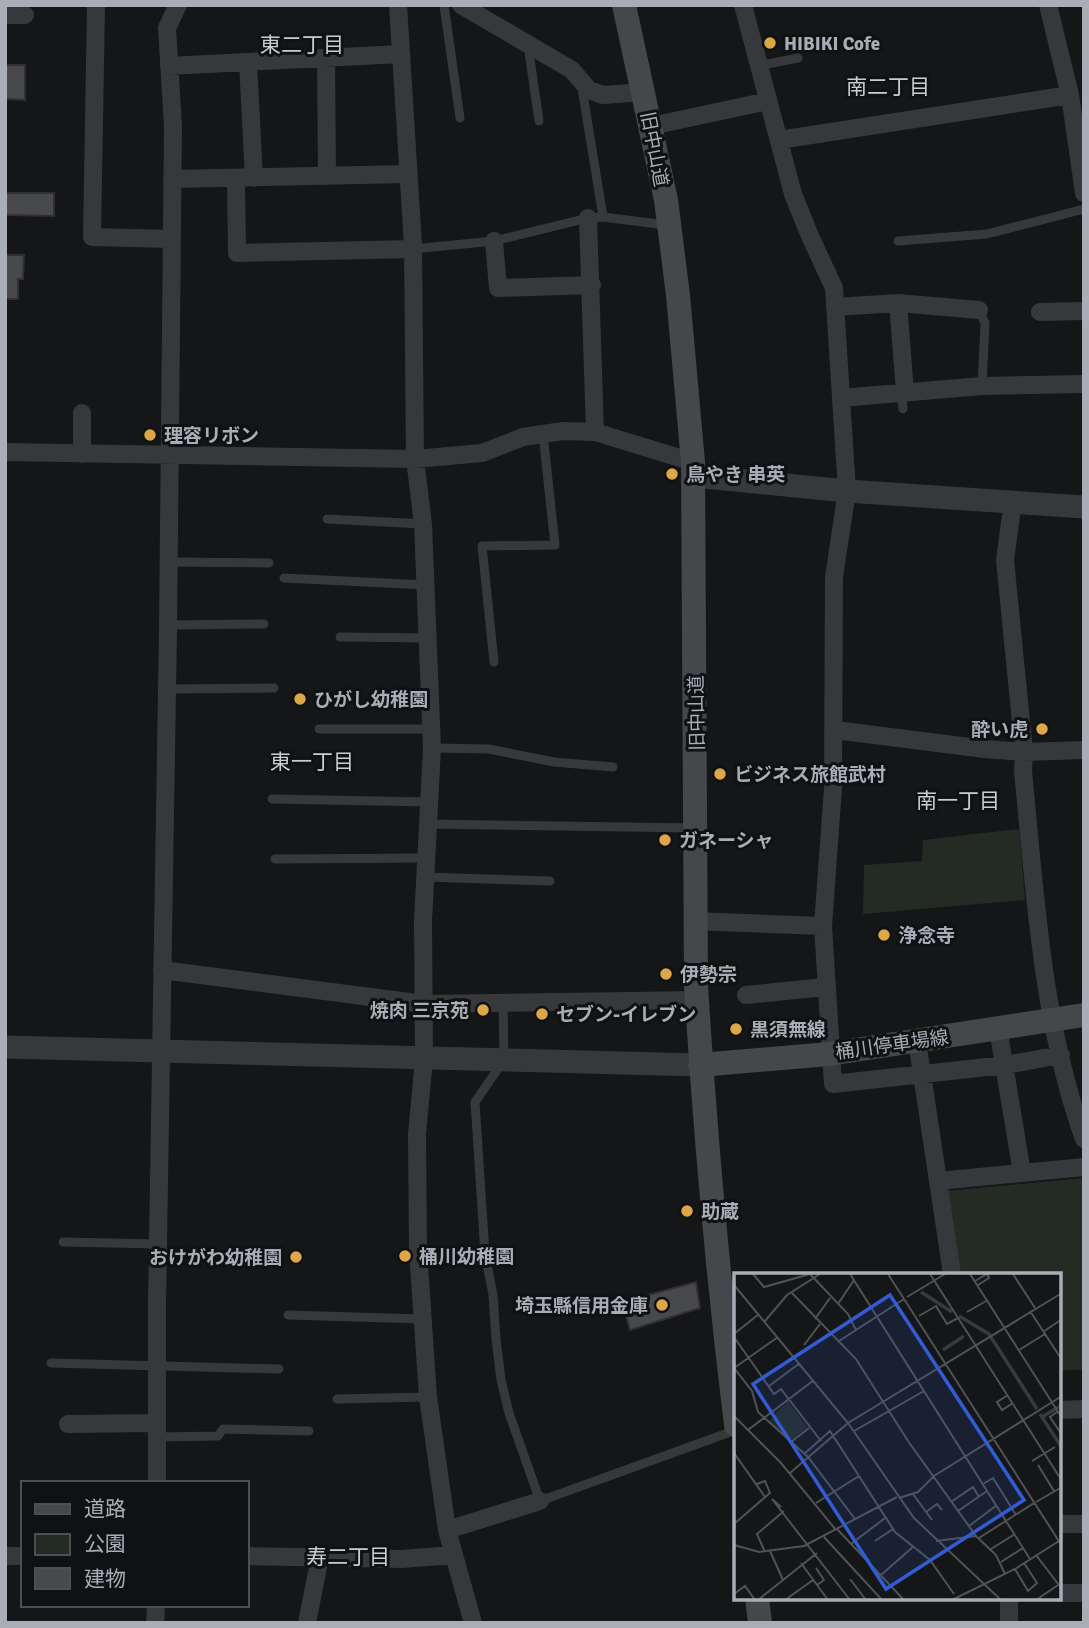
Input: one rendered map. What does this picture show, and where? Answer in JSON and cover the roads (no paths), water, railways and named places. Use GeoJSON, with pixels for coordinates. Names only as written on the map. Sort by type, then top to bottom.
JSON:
{"type":"FeatureCollection","features":[{"type":"Feature","properties":{"kind":"main road","name":"旧中山道"},"geometry":{"type":"LineString","coordinates":[[624,5],[651,126],[669,225],[678,295],[693,469],[696,828],[694,921],[697,1000],[700,1065],[722,1311],[734,1410]]}},
{"type":"Feature","properties":{"kind":"main road","name":"桶川停車場線"},"geometry":{"type":"LineString","coordinates":[[700,1065],[829,1054],[1084,1015]]}},
{"type":"Feature","properties":{"kind":"main road"},"geometry":{"type":"LineString","coordinates":[[757,1600],[760,1623]]}},
{"type":"Feature","properties":{"kind":"street"},"geometry":{"type":"LineString","coordinates":[[96,5],[92,237],[171,239]]}},
{"type":"Feature","properties":{"kind":"street"},"geometry":{"type":"LineString","coordinates":[[157,1481],[173,126],[167,28],[178,5]]}},
{"type":"Feature","properties":{"kind":"street"},"geometry":{"type":"LineString","coordinates":[[398,5],[413,249],[415,459],[423,524],[432,748],[423,921],[424,1059],[417,1134],[418,1250],[428,1397],[447,1530],[473,1623]]}},
{"type":"Feature","properties":{"kind":"street"},"geometry":{"type":"LineString","coordinates":[[743,5],[793,194],[834,288],[847,491],[834,577],[835,730],[823,926],[833,1084],[1005,1065],[1061,1055]]}},
{"type":"Feature","properties":{"kind":"street"},"geometry":{"type":"LineString","coordinates":[[1048,5],[1070,95],[1084,193]]}},
{"type":"Feature","properties":{"kind":"street"},"geometry":{"type":"LineString","coordinates":[[465,6],[572,70],[589,90],[603,95],[644,92]]}},
{"type":"Feature","properties":{"kind":"street"},"geometry":{"type":"LineString","coordinates":[[5,15],[25,15]]}},
{"type":"Feature","properties":{"kind":"street"},"geometry":{"type":"LineString","coordinates":[[169,66],[401,54]]}},
{"type":"Feature","properties":{"kind":"street"},"geometry":{"type":"LineString","coordinates":[[326,58],[327,176]]}},
{"type":"Feature","properties":{"kind":"street"},"geometry":{"type":"LineString","coordinates":[[248,62],[245,178],[237,253],[413,249]]}},
{"type":"Feature","properties":{"kind":"street"},"geometry":{"type":"LineString","coordinates":[[779,140],[1070,95]]}},
{"type":"Feature","properties":{"kind":"street"},"geometry":{"type":"LineString","coordinates":[[651,126],[768,101]]}},
{"type":"Feature","properties":{"kind":"street"},"geometry":{"type":"LineString","coordinates":[[172,179],[408,174]]}},
{"type":"Feature","properties":{"kind":"street"},"geometry":{"type":"LineString","coordinates":[[596,218],[592,285],[596,432]]}},
{"type":"Feature","properties":{"kind":"street"},"geometry":{"type":"LineString","coordinates":[[494,242],[498,288],[592,285]]}},
{"type":"Feature","properties":{"kind":"street"},"geometry":{"type":"LineString","coordinates":[[835,307],[898,303],[979,310]]}},
{"type":"Feature","properties":{"kind":"street"},"geometry":{"type":"LineString","coordinates":[[898,303],[903,398]]}},
{"type":"Feature","properties":{"kind":"street"},"geometry":{"type":"LineString","coordinates":[[1040,312],[1084,311]]}},
{"type":"Feature","properties":{"kind":"street"},"geometry":{"type":"LineString","coordinates":[[841,398],[903,398],[982,386],[1084,384]]}},
{"type":"Feature","properties":{"kind":"street"},"geometry":{"type":"LineString","coordinates":[[82,413],[82,454]]}},
{"type":"Feature","properties":{"kind":"street"},"geometry":{"type":"LineString","coordinates":[[5,452],[415,459],[482,453],[523,437],[563,430],[596,432],[693,469],[847,491],[1084,507]]}},
{"type":"Feature","properties":{"kind":"street"},"geometry":{"type":"LineString","coordinates":[[1013,501],[1005,560],[1035,897],[1052,1020],[1084,1139]]}},
{"type":"Feature","properties":{"kind":"street"},"geometry":{"type":"LineString","coordinates":[[835,730],[1024,752],[1084,750]]}},
{"type":"Feature","properties":{"kind":"street"},"geometry":{"type":"LineString","coordinates":[[694,921],[823,926]]}},
{"type":"Feature","properties":{"kind":"street"},"geometry":{"type":"LineString","coordinates":[[162,970],[424,1004],[697,1000]]}},
{"type":"Feature","properties":{"kind":"street"},"geometry":{"type":"LineString","coordinates":[[746,995],[825,987]]}},
{"type":"Feature","properties":{"kind":"street"},"geometry":{"type":"LineString","coordinates":[[998,1028],[1022,1173]]}},
{"type":"Feature","properties":{"kind":"street"},"geometry":{"type":"LineString","coordinates":[[916,1041],[952,1273]]}},
{"type":"Feature","properties":{"kind":"street"},"geometry":{"type":"LineString","coordinates":[[5,1047],[700,1065]]}},
{"type":"Feature","properties":{"kind":"street"},"geometry":{"type":"LineString","coordinates":[[938,1181],[1084,1167]]}},
{"type":"Feature","properties":{"kind":"street"},"geometry":{"type":"LineString","coordinates":[[1061,1410],[1084,1409]]}},
{"type":"Feature","properties":{"kind":"street"},"geometry":{"type":"LineString","coordinates":[[68,1424],[157,1430]]}},
{"type":"Feature","properties":{"kind":"street"},"geometry":{"type":"LineString","coordinates":[[447,1530],[540,1501]]}},
{"type":"Feature","properties":{"kind":"street"},"geometry":{"type":"LineString","coordinates":[[1061,1524],[1084,1524]]}},
{"type":"Feature","properties":{"kind":"street"},"geometry":{"type":"LineString","coordinates":[[248,1556],[402,1559],[453,1555]]}},
{"type":"Feature","properties":{"kind":"street"},"geometry":{"type":"LineString","coordinates":[[307,1623],[320,1557]]}},
{"type":"Feature","properties":{"kind":"street"},"geometry":{"type":"LineString","coordinates":[[1061,1593],[1084,1593]]}},
{"type":"Feature","properties":{"kind":"street"},"geometry":{"type":"LineString","coordinates":[[1009,1600],[1009,1623]]}},
{"type":"Feature","properties":{"kind":"lane"},"geometry":{"type":"LineString","coordinates":[[444,5],[460,118]]}},
{"type":"Feature","properties":{"kind":"lane"},"geometry":{"type":"LineString","coordinates":[[528,43],[539,121]]}},
{"type":"Feature","properties":{"kind":"lane"},"geometry":{"type":"LineString","coordinates":[[758,66],[797,58]]}},
{"type":"Feature","properties":{"kind":"lane"},"geometry":{"type":"LineString","coordinates":[[582,82],[596,218]]}},
{"type":"Feature","properties":{"kind":"lane"},"geometry":{"type":"LineString","coordinates":[[898,241],[987,234],[1084,209]]}},
{"type":"Feature","properties":{"kind":"lane"},"geometry":{"type":"LineString","coordinates":[[413,249],[494,242],[596,218],[669,225]]}},
{"type":"Feature","properties":{"kind":"lane"},"geometry":{"type":"LineString","coordinates":[[979,310],[985,323],[982,386]]}},
{"type":"Feature","properties":{"kind":"lane"},"geometry":{"type":"LineString","coordinates":[[494,662],[482,546],[555,545],[543,434]]}},
{"type":"Feature","properties":{"kind":"lane"},"geometry":{"type":"LineString","coordinates":[[327,519],[423,524]]}},
{"type":"Feature","properties":{"kind":"lane"},"geometry":{"type":"LineString","coordinates":[[168,562],[269,562]]}},
{"type":"Feature","properties":{"kind":"lane"},"geometry":{"type":"LineString","coordinates":[[284,578],[425,585]]}},
{"type":"Feature","properties":{"kind":"lane"},"geometry":{"type":"LineString","coordinates":[[168,625],[264,624]]}},
{"type":"Feature","properties":{"kind":"lane"},"geometry":{"type":"LineString","coordinates":[[340,637],[428,638]]}},
{"type":"Feature","properties":{"kind":"lane"},"geometry":{"type":"LineString","coordinates":[[166,689],[274,688]]}},
{"type":"Feature","properties":{"kind":"lane"},"geometry":{"type":"LineString","coordinates":[[319,729],[431,729]]}},
{"type":"Feature","properties":{"kind":"lane"},"geometry":{"type":"LineString","coordinates":[[432,748],[489,749],[554,762],[613,767]]}},
{"type":"Feature","properties":{"kind":"lane"},"geometry":{"type":"LineString","coordinates":[[272,799],[429,802]]}},
{"type":"Feature","properties":{"kind":"lane"},"geometry":{"type":"LineString","coordinates":[[428,824],[696,828]]}},
{"type":"Feature","properties":{"kind":"lane"},"geometry":{"type":"LineString","coordinates":[[275,859],[426,858]]}},
{"type":"Feature","properties":{"kind":"lane"},"geometry":{"type":"LineString","coordinates":[[425,877],[550,881]]}},
{"type":"Feature","properties":{"kind":"lane"},"geometry":{"type":"LineString","coordinates":[[503,1001],[504,1060],[475,1102],[485,1254],[493,1295],[504,1391],[540,1501],[734,1428]]}},
{"type":"Feature","properties":{"kind":"lane"},"geometry":{"type":"LineString","coordinates":[[63,1242],[158,1244]]}},
{"type":"Feature","properties":{"kind":"lane"},"geometry":{"type":"LineString","coordinates":[[288,1315],[422,1319]]}},
{"type":"Feature","properties":{"kind":"lane"},"geometry":{"type":"LineString","coordinates":[[51,1363],[279,1369]]}},
{"type":"Feature","properties":{"kind":"lane"},"geometry":{"type":"LineString","coordinates":[[337,1399],[428,1397]]}},
{"type":"Feature","properties":{"kind":"lane"},"geometry":{"type":"LineString","coordinates":[[157,1430],[218,1436],[223,1429],[309,1431]]}},
{"type":"Feature","properties":{"kind":"place","name":"HIBIKI Cofe"},"geometry":{"type":"Point","coordinates":[770,43]}},
{"type":"Feature","properties":{"kind":"place","name":"理容リボン"},"geometry":{"type":"Point","coordinates":[150,435]}},
{"type":"Feature","properties":{"kind":"place","name":"鳥やき 串英"},"geometry":{"type":"Point","coordinates":[672,474]}},
{"type":"Feature","properties":{"kind":"place","name":"ひがし幼稚園"},"geometry":{"type":"Point","coordinates":[300,699]}},
{"type":"Feature","properties":{"kind":"place","name":"酔い虎"},"geometry":{"type":"Point","coordinates":[1042,729]}},
{"type":"Feature","properties":{"kind":"place","name":"ビジネス旅館武村"},"geometry":{"type":"Point","coordinates":[720,774]}},
{"type":"Feature","properties":{"kind":"place","name":"ガネーシャ"},"geometry":{"type":"Point","coordinates":[665,840]}},
{"type":"Feature","properties":{"kind":"place","name":"浄念寺"},"geometry":{"type":"Point","coordinates":[884,935]}},
{"type":"Feature","properties":{"kind":"place","name":"伊勢宗"},"geometry":{"type":"Point","coordinates":[666,974]}},
{"type":"Feature","properties":{"kind":"place","name":"焼肉 三京苑"},"geometry":{"type":"Point","coordinates":[483,1010]}},
{"type":"Feature","properties":{"kind":"place","name":"セブン-イレブン"},"geometry":{"type":"Point","coordinates":[542,1014]}},
{"type":"Feature","properties":{"kind":"place","name":"黒須無線"},"geometry":{"type":"Point","coordinates":[736,1029]}},
{"type":"Feature","properties":{"kind":"place","name":"助蔵"},"geometry":{"type":"Point","coordinates":[687,1211]}},
{"type":"Feature","properties":{"kind":"place","name":"桶川幼稚園"},"geometry":{"type":"Point","coordinates":[405,1256]}},
{"type":"Feature","properties":{"kind":"place","name":"おけがわ幼稚園"},"geometry":{"type":"Point","coordinates":[296,1257]}},
{"type":"Feature","properties":{"kind":"place","name":"埼玉縣信用金庫"},"geometry":{"type":"Point","coordinates":[662,1305]}},
{"type":"Feature","properties":{"kind":"district","name":"東二丁目"},"geometry":{"type":"Point","coordinates":[302,45]}},
{"type":"Feature","properties":{"kind":"district","name":"南二丁目"},"geometry":{"type":"Point","coordinates":[888,87]}},
{"type":"Feature","properties":{"kind":"district","name":"東一丁目"},"geometry":{"type":"Point","coordinates":[312,762]}},
{"type":"Feature","properties":{"kind":"district","name":"南一丁目"},"geometry":{"type":"Point","coordinates":[958,801]}},
{"type":"Feature","properties":{"kind":"district","name":"寿二丁目"},"geometry":{"type":"Point","coordinates":[348,1557]}}]}
